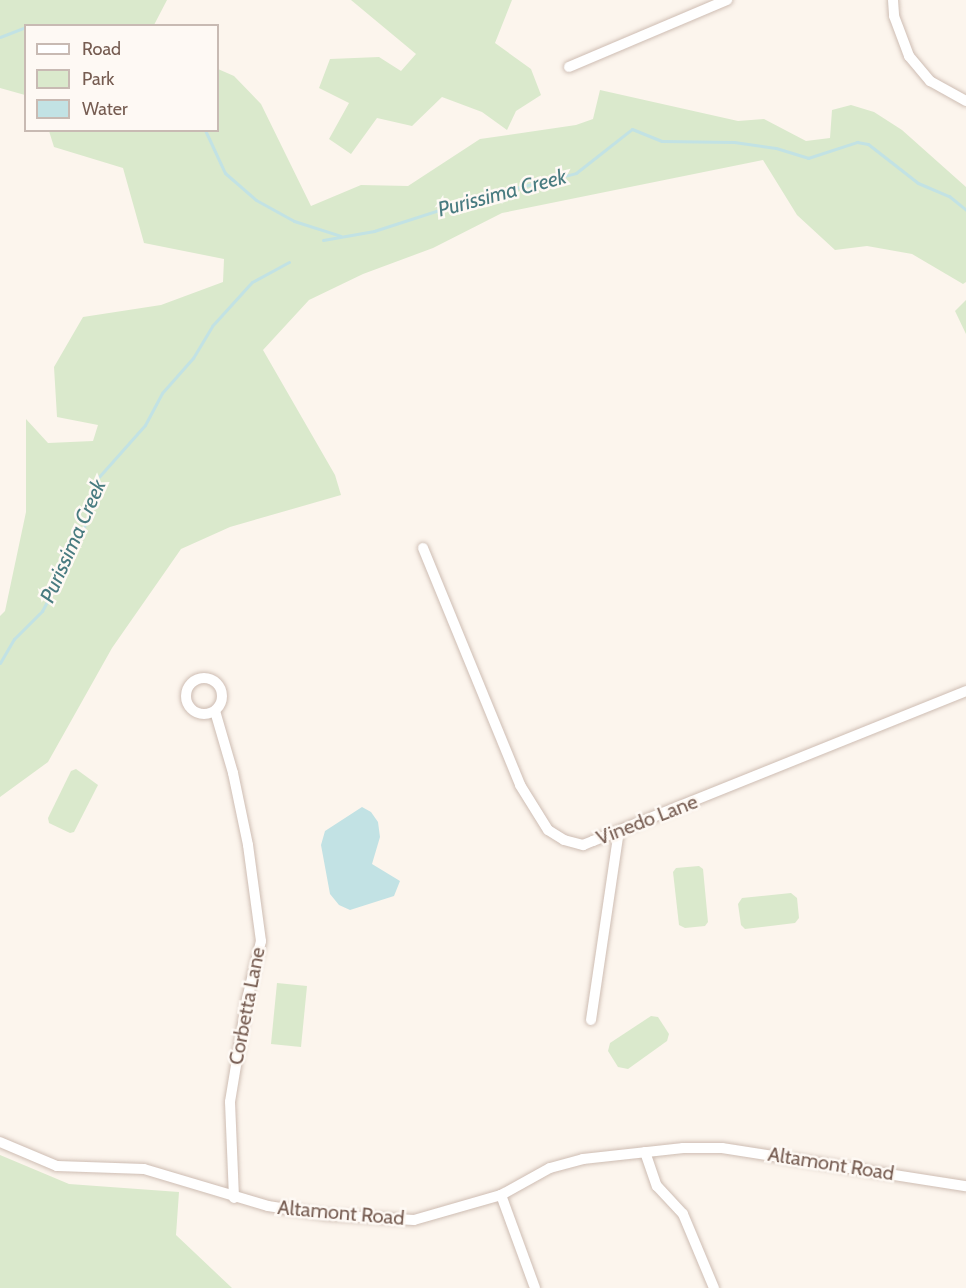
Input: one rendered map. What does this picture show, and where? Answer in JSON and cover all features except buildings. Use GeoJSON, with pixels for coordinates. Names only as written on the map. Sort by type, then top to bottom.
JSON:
{"type":"FeatureCollection","features":[{"type":"Feature","properties":{"kind":"street"},"geometry":{"type":"LineString","coordinates":[[568,67],[726,0]]}},
{"type":"Feature","properties":{"kind":"street"},"geometry":{"type":"LineString","coordinates":[[893,0],[894,16],[909,56],[930,81],[966,101]]}},
{"type":"Feature","properties":{"kind":"street","name":"Vinedo Lane"},"geometry":{"type":"LineString","coordinates":[[423,548],[520,785],[548,830],[583,844],[966,691]]}},
{"type":"Feature","properties":{"kind":"street","name":"Corbetta Lane"},"geometry":{"type":"LineString","coordinates":[[215,711],[246,835],[261,941],[247,999],[230,1102],[234,1198]]}},
{"type":"Feature","properties":{"kind":"street"},"geometry":{"type":"LineString","coordinates":[[591,1020],[619,831]]}},
{"type":"Feature","properties":{"kind":"street","name":"Altamont Road"},"geometry":{"type":"LineString","coordinates":[[0,1142],[57,1166],[144,1169],[234,1198],[327,1215],[414,1220],[501,1195],[550,1168],[583,1159],[645,1152],[722,1148],[966,1186]]}},
{"type":"Feature","properties":{"kind":"street"},"geometry":{"type":"LineString","coordinates":[[645,1152],[657,1186],[683,1214],[714,1288]]}},
{"type":"Feature","properties":{"kind":"street"},"geometry":{"type":"LineString","coordinates":[[501,1195],[535,1288]]}},
{"type":"Feature","properties":{"kind":"green space"},"geometry":{"type":"Polygon","coordinates":[[[0,0],[167,0],[155,24],[24,24],[24,95],[0,88],[0,0]]]}},
{"type":"Feature","properties":{"kind":"green space"},"geometry":{"type":"Polygon","coordinates":[[[351,0],[512,0],[495,43],[531,69],[541,95],[516,111],[507,130],[482,112],[442,97],[412,126],[377,118],[351,154],[329,139],[349,103],[319,88],[330,59],[379,57],[401,71],[416,54],[351,0]]]}},
{"type":"Feature","properties":{"kind":"green space"},"geometry":{"type":"Polygon","coordinates":[[[219,69],[234,76],[261,104],[311,206],[361,185],[408,186],[480,139],[576,125],[593,119],[600,90],[738,121],[764,119],[806,141],[830,138],[832,110],[851,105],[874,112],[902,130],[966,187],[966,282],[963,284],[912,254],[867,246],[835,250],[797,215],[763,160],[502,213],[433,248],[363,274],[309,300],[263,350],[335,475],[341,495],[230,527],[181,549],[112,648],[48,762],[0,797],[0,616],[5,611],[26,512],[26,419],[48,443],[93,441],[98,425],[57,417],[54,367],[83,317],[161,305],[223,282],[224,259],[144,243],[123,168],[54,147],[49,132],[219,132],[219,69]]]}},
{"type":"Feature","properties":{"kind":"green space"},"geometry":{"type":"Polygon","coordinates":[[[966,300],[966,334],[955,311],[966,300]]]}},
{"type":"Feature","properties":{"kind":"green space"},"geometry":{"type":"Polygon","coordinates":[[[76,769],[98,785],[74,832],[70,833],[49,823],[48,818],[71,771],[76,769]]]}},
{"type":"Feature","properties":{"kind":"green space"},"geometry":{"type":"Polygon","coordinates":[[[699,866],[703,869],[708,922],[705,926],[685,928],[679,925],[673,872],[676,868],[699,866]]]}},
{"type":"Feature","properties":{"kind":"green space"},"geometry":{"type":"Polygon","coordinates":[[[791,893],[797,898],[799,918],[795,923],[745,929],[741,925],[738,904],[742,898],[791,893]]]}},
{"type":"Feature","properties":{"kind":"green space"},"geometry":{"type":"Polygon","coordinates":[[[277,983],[307,986],[301,1047],[271,1044],[277,983]]]}},
{"type":"Feature","properties":{"kind":"green space"},"geometry":{"type":"Polygon","coordinates":[[[651,1016],[658,1017],[669,1034],[667,1041],[628,1069],[618,1067],[608,1051],[610,1043],[651,1016]]]}},
{"type":"Feature","properties":{"kind":"green space"},"geometry":{"type":"Polygon","coordinates":[[[0,1155],[69,1184],[179,1192],[176,1235],[232,1288],[0,1288],[0,1155]]]}},
{"type":"Feature","properties":{"kind":"water"},"geometry":{"type":"Polygon","coordinates":[[[362,807],[371,812],[378,822],[380,837],[372,864],[400,881],[394,896],[350,910],[339,905],[330,894],[321,845],[325,831],[362,807]]]}},
{"type":"Feature","properties":{"kind":"waterway"},"geometry":{"type":"LineString","coordinates":[[0,37],[24,28]]}},
{"type":"Feature","properties":{"kind":"waterway","name":"Purissima Creek"},"geometry":{"type":"LineString","coordinates":[[323,240],[374,231],[476,198],[576,173],[632,129],[662,141],[734,142],[776,148],[808,158],[857,142],[868,144],[918,183],[949,196],[966,210]]}},
{"type":"Feature","properties":{"kind":"waterway"},"geometry":{"type":"LineString","coordinates":[[206,132],[225,173],[256,200],[294,221],[341,236]]}},
{"type":"Feature","properties":{"kind":"waterway","name":"Purissima Creek"},"geometry":{"type":"LineString","coordinates":[[0,663],[14,639],[42,611],[71,557],[91,510],[97,479],[145,425],[162,393],[193,358],[212,326],[252,282],[289,262]]}}]}
